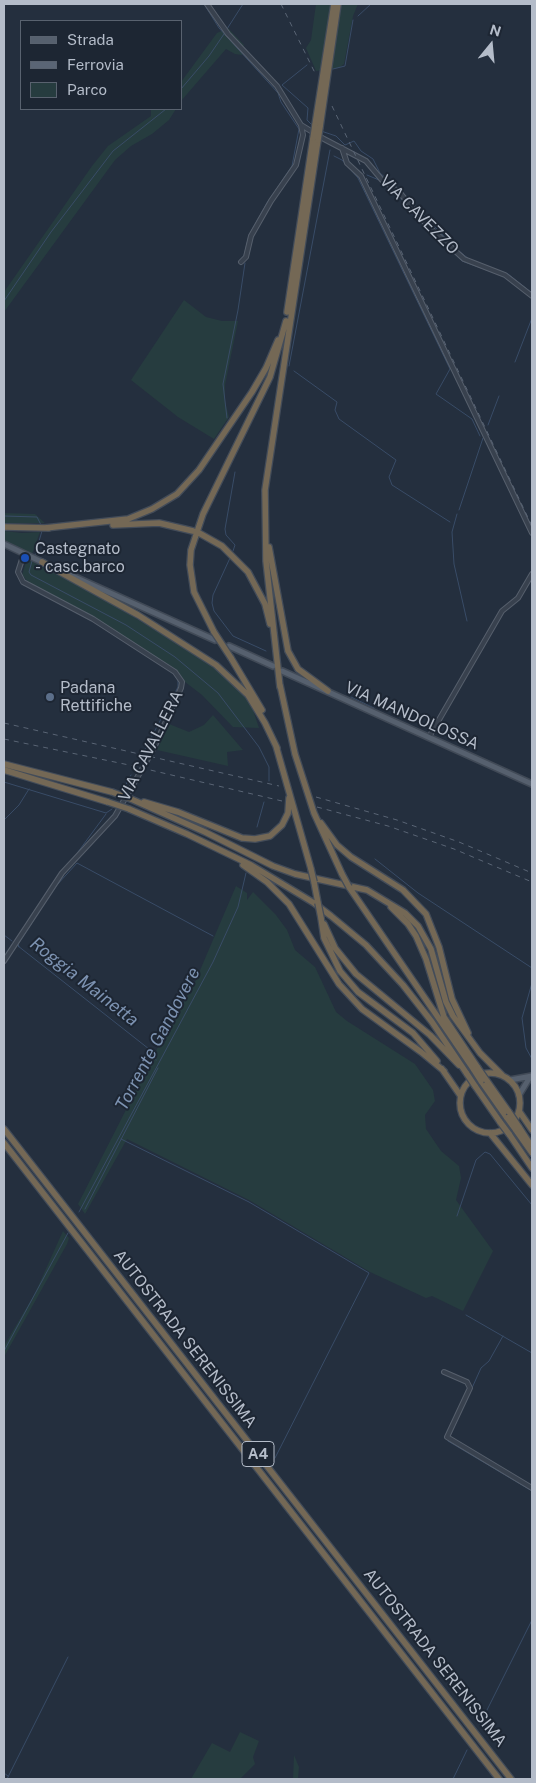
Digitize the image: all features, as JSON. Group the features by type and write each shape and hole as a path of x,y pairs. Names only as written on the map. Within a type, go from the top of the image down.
{"highway":[{"path":"318,126 334,4"},
{"path":"280,687 266,561 264,515 268,462 338,4"},
{"path":"316,139 283,333 270,377 204,514 191,550 190,565 194,592 214,632 262,710 277,748 311,869 324,938 340,971 358,992 417,1037 444,1071 460,1096"},
{"path":"45,528 136,516 169,500 186,485 226,431 266,368 276,346 289,299"},
{"path":"264,515 271,569 288,651 298,669 328,691"},
{"path":"4,527 45,528 159,523 196,532 222,546 233,556 257,587 268,613 280,687 295,754 314,813 342,874 349,887 532,1148"},
{"path":"42,562 138,616 216,665 248,695 262,716 277,748"},
{"path":"4,764 112,792 205,832 284,870 358,887 390,902 418,926 432,949 449,1010 474,1044 502,1075 510,1080 519,1095 519,1111 510,1125 501,1131 490,1133 475,1129 464,1118 459,1103 463,1088 473,1077 487,1072 502,1075"},
{"path":"4,770 128,809 214,846 272,877 314,903 366,945 427,1014 532,1168"},
{"path":"131,799 168,808 242,838 255,839 276,832 285,820 290,806 287,781"},
{"path":"314,813 337,845 351,858 402,890 426,914 439,947 452,999 474,1044"},
{"path":"214,846 255,873 280,894 295,912 339,984 362,1009 444,1071"},
{"path":"358,887 388,904 408,924 426,959 444,1017 476,1069"},
{"path":"321,918 335,948 356,974 430,1035 467,1074"},
{"path":"519,1111 532,1130"},
{"path":"517,1128 532,1153"},
{"name":"AUTOSTRADA SERENISSIMA","path":"4,1129 511,1779"},
{"path":"490,1133 532,1185"},
{"name":"AUTOSTRADA SERENISSIMA","path":"4,1143 500,1779"}],"main road":[{"path":"4,544 215,640"},
{"path":"229,646 273,666"},
{"name":"VIA MANDOLOSSA","path":"282,670 532,784"},
{"path":"510,1080 531,1076"},
{"path":"519,1095 531,1076"}],"street":[{"path":"207,4 222,27 277,86 301,125 303,135 296,165 271,201 252,236 245,258 241,262"},
{"path":"301,125 342,148 347,163 361,176 532,533"},
{"name":"VIA CAVEZZO","path":"342,148 362,158 382,180 400,194 427,225 464,259 505,275 532,296"},
{"path":"16,580 24,553"},
{"path":"428,737 502,611 518,598 532,574"},
{"name":"VIA CAVALLERA","path":"4,961 54,883 115,816 153,750 182,682 175,672 80,611 26,585 19,575"},
{"path":"444,1372 467,1382 470,1388 447,1437 532,1488"}],"green space":[{"path":"316,4 358,4 353,16 344,64 339,68 316,71 306,48 311,40"},
{"path":"228,28 244,45 242,55 235,54 226,49 182,100 182,81 217,33"},
{"path":"151,110 175,110 169,120 152,134 131,146 115,160 4,312 4,292 92,166 108,146 151,116"},
{"path":"184,300 206,317 222,321 238,321 225,385 225,401 229,417 214,439 178,417 131,380"},
{"path":"4,513 35,514 45,523 4,523"},
{"path":"4,531 40,532 32,554 4,541"},
{"path":"27,559 104,599 209,663 250,701 259,728 233,727 202,695 176,675 174,668 82,610 30,584 22,575"},
{"path":"213,715 243,750 227,752 228,766 157,750 169,724 189,732 204,725"},
{"path":"236,886 247,893 247,900 253,892 276,915 287,930 295,950 315,967 336,1012 415,1064 433,1090 435,1101 425,1115 426,1129 441,1151 459,1166 461,1178 456,1200 493,1251 463,1311 432,1296 426,1298 370,1272 249,1200 127,1139 85,1214 78,1204 157,1049 195,982"},
{"path":"63,1231 69,1238 67,1244 4,1357 4,1346 35,1293"},
{"path":"240,1732 259,1741 253,1757 255,1764 240,1779 191,1779 212,1743 230,1752"},
{"path":"294,1755 299,1767 298,1779 293,1779"}],"waterway":[{"path":"204,4 219,28 278,93 281,102 299,129 292,166 267,203 249,235 244,256"},
{"name":"Torrente Gandovere","path":"227,29 243,4"},
{"path":"358,16 371,4"},
{"path":"333,69 345,66 353,20"},
{"name":"Torrente Gandovere","path":"182,88 209,56 224,34"},
{"path":"307,65 282,85 308,108 307,120 313,126"},
{"name":"Torrente Gandovere","path":"4,301 51,232 113,151 165,110"},
{"path":"321,131 336,136 345,145 354,141 361,151 373,159 380,173 404,194 455,248 469,259"},
{"path":"289,366 330,150"},
{"path":"334,156 342,160 358,178 450,369 436,394 472,419 480,436"},
{"path":"367,175 379,180 398,195 421,221"},
{"path":"429,229 462,261 492,272"},
{"path":"227,418 223,384 238,310 245,263"},
{"path":"484,265 508,274 532,293"},
{"path":"515,362 532,318"},
{"path":"294,371 337,402 335,410 339,419 396,460 389,477 392,485 450,522"},
{"path":"488,425 499,396"},
{"path":"459,510 483,438"},
{"path":"233,551 235,545 226,535 225,529 235,472"},
{"path":"457,514 452,532 454,564 467,621"},
{"name":"Torrente Gandovere","path":"4,516 37,517 41,525"},
{"name":"Torrente Gandovere","path":"35,555 42,531"},
{"path":"230,558 213,595 214,611 233,636 266,651"},
{"name":"Torrente Gandovere","path":"32,561 29,572 31,575 126,625 175,657 218,693 259,747 269,767 269,781"},
{"path":"144,751 178,687 178,678"},
{"path":"351,697 374,708"},
{"path":"124,788 131,775"},
{"path":"4,782 106,813 112,809"},
{"path":"4,820 19,805 29,789"},
{"name":"Torrente Gandovere","path":"257,827 264,802"},
{"path":"78,852 106,814"},
{"path":"375,859 418,893 532,968"},
{"path":"19,947 18,944 56,886 77,863 213,936"},
{"name":"Torrente Gandovere","path":"79,1212 213,962 238,907 246,873"},
{"path":"4,935 12,941"},
{"name":"Roggia Mainetta","path":"18,946 149,1049 156,1060"},
{"path":"532,983 522,1018 526,1048 532,1059"},
{"name":"Roggia Mainetta","path":"85,1209 158,1068"},
{"path":"121,1139 249,1202 369,1273 275,1458"},
{"path":"457,1216 476,1160 485,1152 490,1154 532,1205"},
{"name":"Torrente Gandovere","path":"4,1351 68,1233"},
{"path":"466,1315 532,1353"},
{"path":"472,1388 481,1368 489,1361 503,1336"},
{"path":"448,1441 532,1491"},
{"path":"480,1724 532,1620"},
{"path":"7,1779 68,1657"},
{"path":"453,1779 467,1750"},
{"path":"4,1773 8,1776"}],"railway":[{"path":"281,4 316,75"},
{"path":"332,106 532,526"},
{"path":"4,723 279,786"},
{"path":"4,739 129,765 282,801"},
{"path":"316,797 397,820 459,842 532,873"},
{"path":"317,807 388,826 454,849 532,882"}],"place":[{"name":"Castegnato - casc.barco","path":"25,558"},
{"name":"Padana Rettifiche","path":"50,697"}]}
